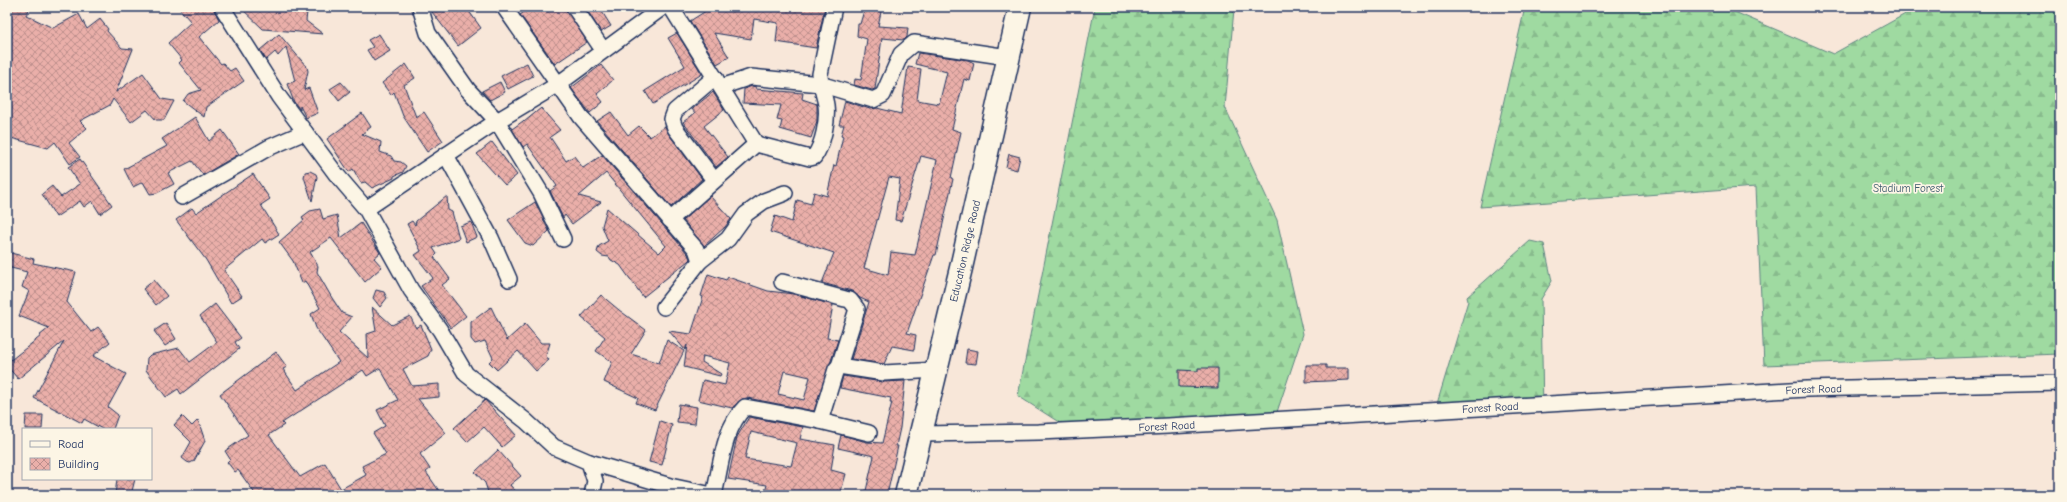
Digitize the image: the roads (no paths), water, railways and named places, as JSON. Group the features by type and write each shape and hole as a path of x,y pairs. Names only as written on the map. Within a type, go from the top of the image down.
{"street":[{"path":"222,7 279,97 336,174 366,208 411,290 440,330 466,374 526,421 554,447 589,462 668,490 713,495 728,433 735,417 745,407 820,421 869,433"},
{"path":"421,7 428,33 468,90 497,121 541,193 563,239"},
{"path":"504,7 581,117 696,249 700,261"},
{"path":"574,7 603,50"},
{"path":"366,208 497,121 558,85 603,50 663,7"},
{"path":"671,7 756,144 810,158 814,157 819,148 826,116 826,104 820,84 820,74 834,7"},
{"name":"Education Ridge Road","path":"906,495 937,370 1020,7"},
{"path":"714,180 675,128 672,119 675,112 718,82 750,77 820,84 873,100 883,95 901,54 914,43 1008,57"},
{"path":"182,197 268,148 305,132"},
{"path":"670,220 756,144"},
{"path":"446,155 491,238 509,279"},
{"path":"664,307 700,261 728,240 746,214 764,200 785,193"},
{"path":"782,282 846,298 850,300 857,309 840,366 836,369 820,421"},
{"path":"840,366 884,373 937,370"},
{"name":"Forest Road","path":"922,434 1107,429 1574,404 1807,389 2060,383"},
{"path":"589,462 595,481 592,495"}],"park label":[{"name":"Stadium Forest","path":"1908,188"}]}
